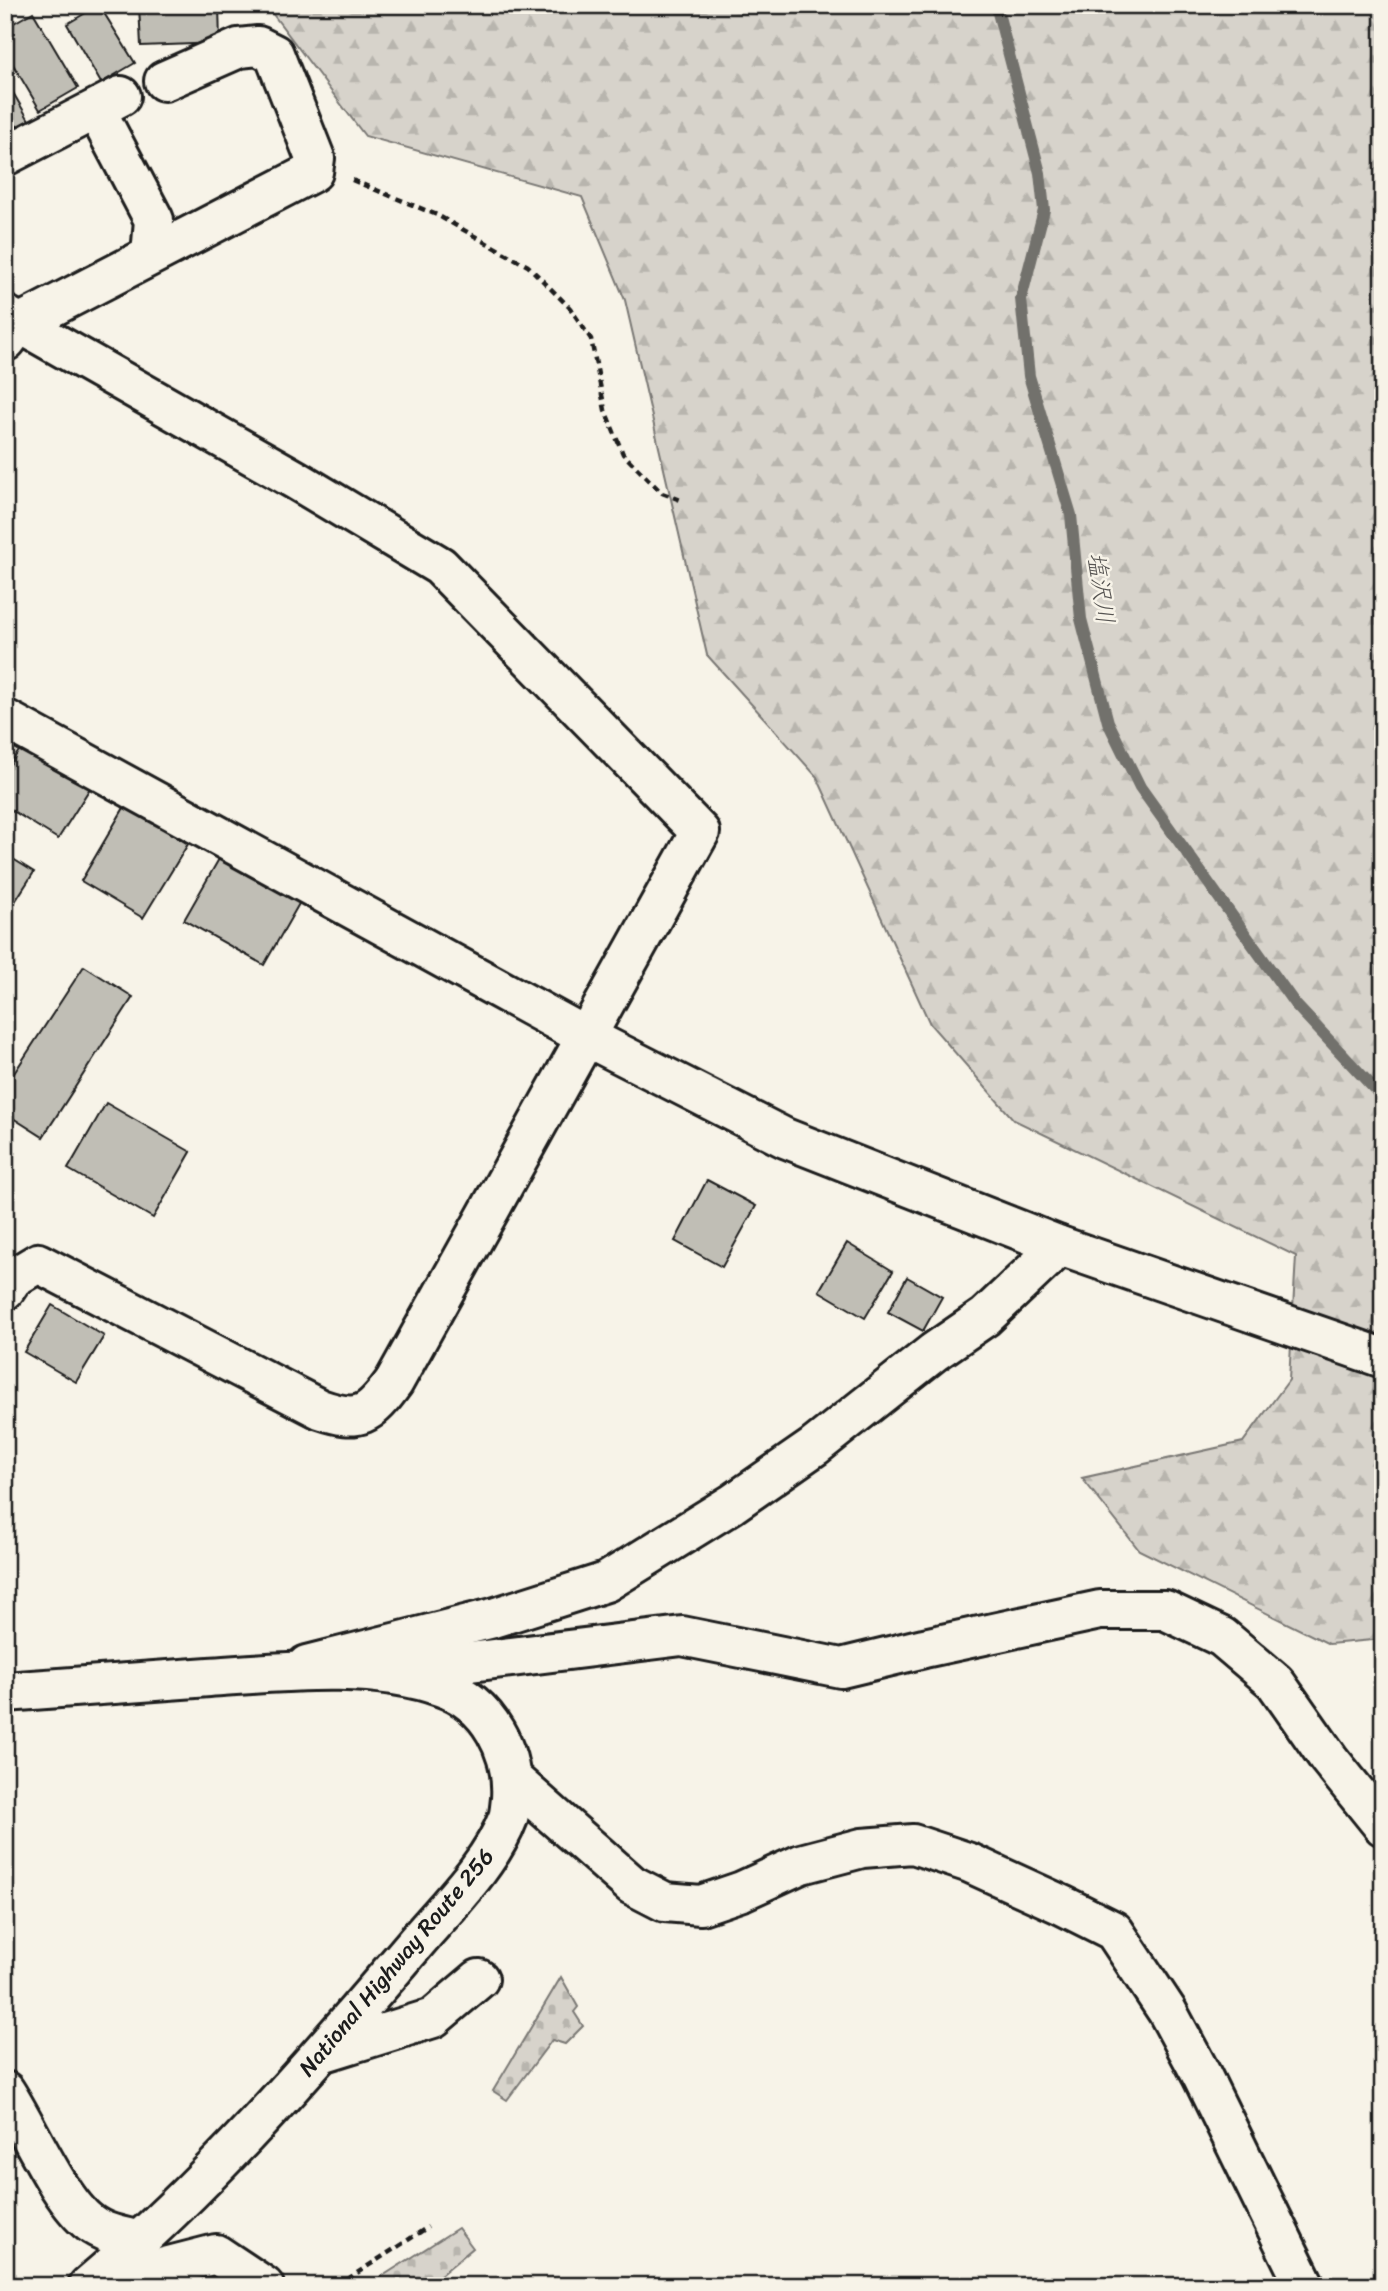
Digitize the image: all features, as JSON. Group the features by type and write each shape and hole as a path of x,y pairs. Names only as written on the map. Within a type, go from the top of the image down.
{"main road":[{"path":"10,327 313,172 315,158 274,54 258,46 239,48 164,81"},
{"path":"5,156 108,103 155,220 152,255"},
{"path":"5,1290 13,1278 38,1263 320,1409 345,1417 366,1412 382,1398 394,1382 700,832 440,566 296,480 10,327"},
{"path":"5,719 584,1037 785,1138 1060,1246 1383,1358"},
{"path":"277,1672 493,1618 606,1582 732,1504 814,1447 934,1352 985,1317 1060,1246"},
{"path":"388,1672 682,1636 841,1668 1100,1610 1166,1610 1222,1637 1275,1682 1329,1759 1383,1826"},
{"name":"National Highway Route 256","path":"5,1692 277,1672 388,1672 445,1687 478,1709 502,1742 512,1779 510,1815 493,1849 324,2052 218,2165 141,2241 90,2286"},
{"path":"512,1779 632,1885 664,1902 701,1905 742,1891 801,1864 862,1848 913,1844 970,1863 1114,1931 1173,2022 1305,2286"},
{"path":"324,2052 433,2018 479,1979"},
{"path":"5,2091 64,2194 89,2223 113,2235 141,2241"},
{"path":"90,2286 216,2254 264,2286"}],"path":[{"path":"313,172 352,180 437,215 528,266 570,308 591,339 605,410 623,454 662,493 683,501"},
{"path":"337,2286 428,2227"}],"green space":[{"path":"266,5 1383,6 1383,1639 1329,1644 1139,1550 1082,1478 1243,1442 1289,1380 1296,1256 1014,1120 930,1024 817,777 707,655 625,300 582,197 365,136"},
{"path":"561,1977 578,2007 574,2012 583,2026 565,2044 552,2040 507,2100 493,2091"},
{"path":"458,2228 473,2248 427,2286 367,2286"}],"building":[{"path":"99,5 135,63 101,83 67,24"},
{"path":"139,5 219,5 220,43 141,46"},
{"path":"33,12 78,88 40,110 5,51 5,28"},
{"path":"5,79 29,120 5,133"},
{"path":"24,743 92,785 58,839 5,806 5,772"},
{"path":"125,806 188,844 143,918 81,881"},
{"path":"5,854 34,872 5,917"},
{"path":"220,857 300,902 264,965 184,920"},
{"path":"84,966 133,997 43,1137 5,1113 5,1087"},
{"path":"106,1103 191,1152 153,1218 68,1169"},
{"path":"707,1180 756,1206 722,1267 675,1241"},
{"path":"847,1243 893,1271 865,1318 819,1291"},
{"path":"907,1277 942,1297 923,1331 888,1312"},
{"path":"52,1305 104,1336 76,1382 24,1352"}],"waterway":[{"name":"塩沢川","path":"996,5 1040,173 1044,210 1021,299 1029,376 1071,515 1081,619 1108,722 1140,787 1295,1004 1383,1098"}]}
